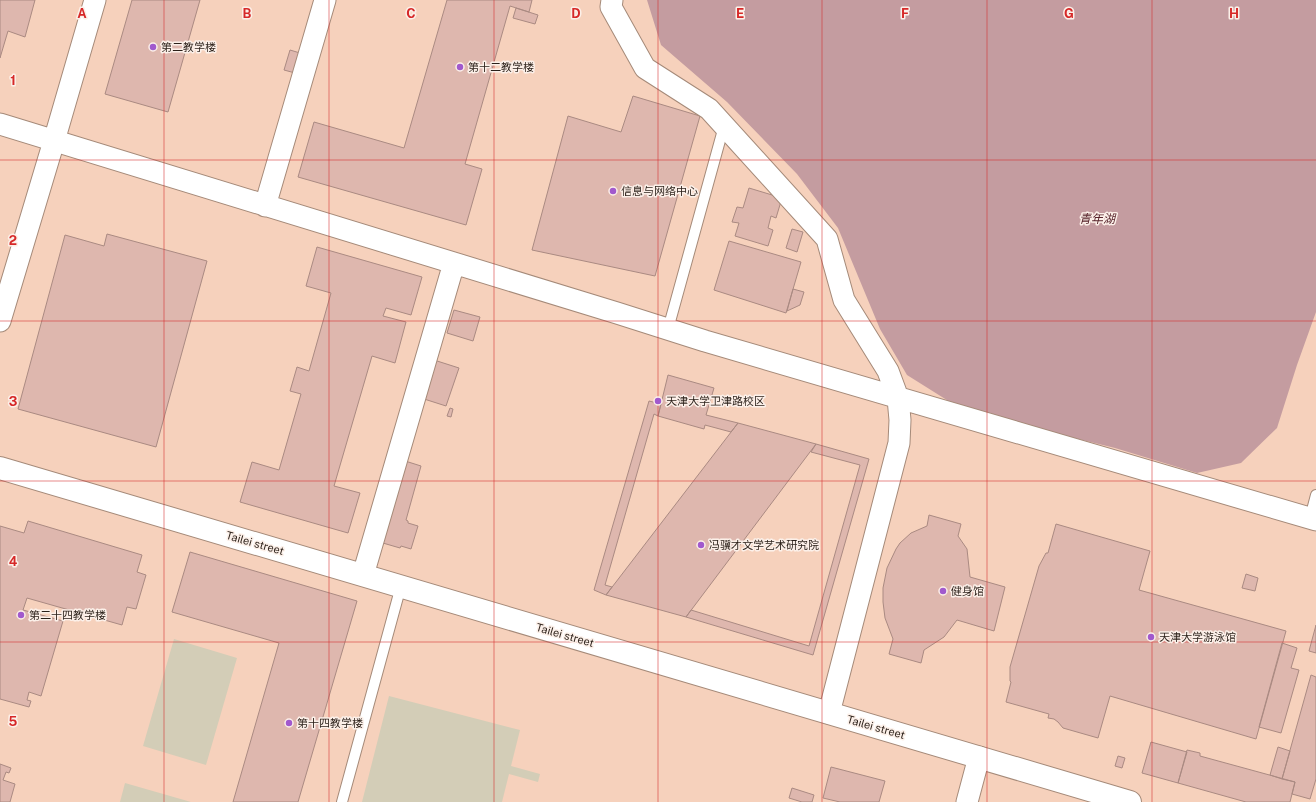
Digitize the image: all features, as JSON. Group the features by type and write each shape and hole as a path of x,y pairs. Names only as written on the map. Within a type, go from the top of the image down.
{"street":[{"path":"0,321 95,0"},
{"path":"265,206 325,0"},
{"path":"612,0 611,7 645,68 709,109 827,239 844,300 888,371 898,398 900,420 899,443 829,713"},
{"path":"0,124 668,329 1313,519"},
{"path":"363,575 454,263"},
{"name":"Tailei street","path":"0,468 1130,802"},
{"path":"967,802 979,757"}],"lane":[{"path":"668,329 724,126"},
{"path":"1313,519 1316,495"},
{"path":"342,802 401,586"}],"shaded area":[{"name":"天津大学卫津路校区","path":"0,0 1316,0 1316,802 0,802"},
{"path":"174,639 237,658 206,765 143,746"},
{"path":"389,696 520,730 511,766 540,774 538,782 509,774 502,802 362,802"},
{"path":"125,783 191,802 120,802"}],"water":[{"name":"青年湖","path":"647,0 1316,0 1316,312 1277,428 1241,463 1197,473 1115,448 1001,420 950,402 907,375 880,329 838,228 797,174 727,102 661,45"}],"building":[{"path":"0,0 35,0 25,37 8,31 0,58"},
{"name":"第二教学楼","path":"132,0 200,0 168,112 105,94"},
{"name":"第十二教学楼","path":"447,0 532,0 529,12 510,6 465,164 482,169 466,225 298,177 314,122 404,148"},
{"path":"516,8 538,15 535,24 513,18"},
{"path":"290,50 300,53 295,73 284,70"},
{"name":"信息与网络中心","path":"633,96 700,116 655,276 532,250 568,116 621,132"},
{"path":"749,188 782,198 776,218 771,216 768,228 773,230 768,246 735,236 739,223 732,222 737,207 743,208"},
{"path":"792,229 803,232 797,252 786,248"},
{"path":"107,234 207,261 156,447 18,409 65,235 104,246"},
{"path":"729,241 801,262 786,313 714,290"},
{"path":"317,247 422,277 411,315 386,308 383,316 406,322 395,363 372,356 334,486 360,493 348,533 240,502 252,462 279,470 301,394 290,391 297,367 309,371 331,293 306,286"},
{"path":"793,289 804,292 800,305 787,311"},
{"path":"454,310 480,317 473,341 447,333"},
{"path":"434,360 459,368 446,406 421,398"},
{"path":"668,375 714,388 706,415 738,423 731,432 705,425 704,429 658,416"},
{"path":"649,401 661,404 658,416 654,414 605,585 612,587 606,595 594,590"},
{"path":"450,408 453,409 451,417 447,416"},
{"name":"冯骥才文学艺术研究院","path":"738,423 816,444 686,617 606,595"},
{"name":"冯骥才文学艺术研究院","path":"816,444 869,459 813,655 686,617 691,610 809,646 860,465 811,452"},
{"path":"402,460 421,466 406,520 408,523 418,526 411,549 401,546 400,548 376,541"},
{"name":"健身馆","path":"929,515 961,524 958,536 967,549 970,577 1005,587 994,631 957,620 944,637 924,650 921,663 889,654 893,639 885,618 883,588 887,568 896,549 911,533 927,526"},
{"name":"第二十四教学楼","path":"28,521 142,555 137,572 146,575 136,609 127,607 122,625 27,598 23,610 63,621 41,696 29,692 27,700 31,701 29,707 0,699 0,526 24,533"},
{"name":"天津大学游泳馆","path":"1056,524 1150,551 1139,590 1286,631 1256,739 1110,696 1098,738 1063,728 1054,719 1048,718 1049,714 1006,702 1011,682 1010,667 1039,566 1046,553 1048,553"},
{"name":"第十四教学楼","path":"190,552 357,601 298,802 233,802 279,643 172,612"},
{"path":"1246,574 1258,578 1255,591 1242,588"},
{"path":"1316,625 1316,653 1309,651"},
{"path":"1282,643 1297,648 1291,668 1299,670 1281,733 1259,727"},
{"path":"1311,675 1316,677 1316,779 1310,799 1292,794 1295,782 1282,779"},
{"path":"1151,742 1187,752 1178,783 1142,773"},
{"path":"1278,747 1290,751 1282,779 1270,775"},
{"path":"1187,750 1200,753 1200,756 1295,782 1290,802 1246,802 1178,783"},
{"path":"1118,756 1125,758 1122,768 1115,766"},
{"path":"0,764 11,768 9,773 6,772 3,780 15,784 10,802 0,802"},
{"path":"831,767 885,781 879,802 840,802 823,798"},
{"path":"792,788 814,795 812,802 802,802 789,798"}],"place":[{"name":"第二教学楼","path":"153,47"},
{"name":"第十二教学楼","path":"460,67"},
{"name":"信息与网络中心","path":"613,191"},
{"name":"天津大学卫津路校区","path":"658,401"},
{"name":"冯骥才文学艺术研究院","path":"701,545"},
{"name":"健身馆","path":"943,591"},
{"name":"第二十四教学楼","path":"21,615"},
{"name":"天津大学游泳馆","path":"1151,637"},
{"name":"第十四教学楼","path":"289,723"}]}
